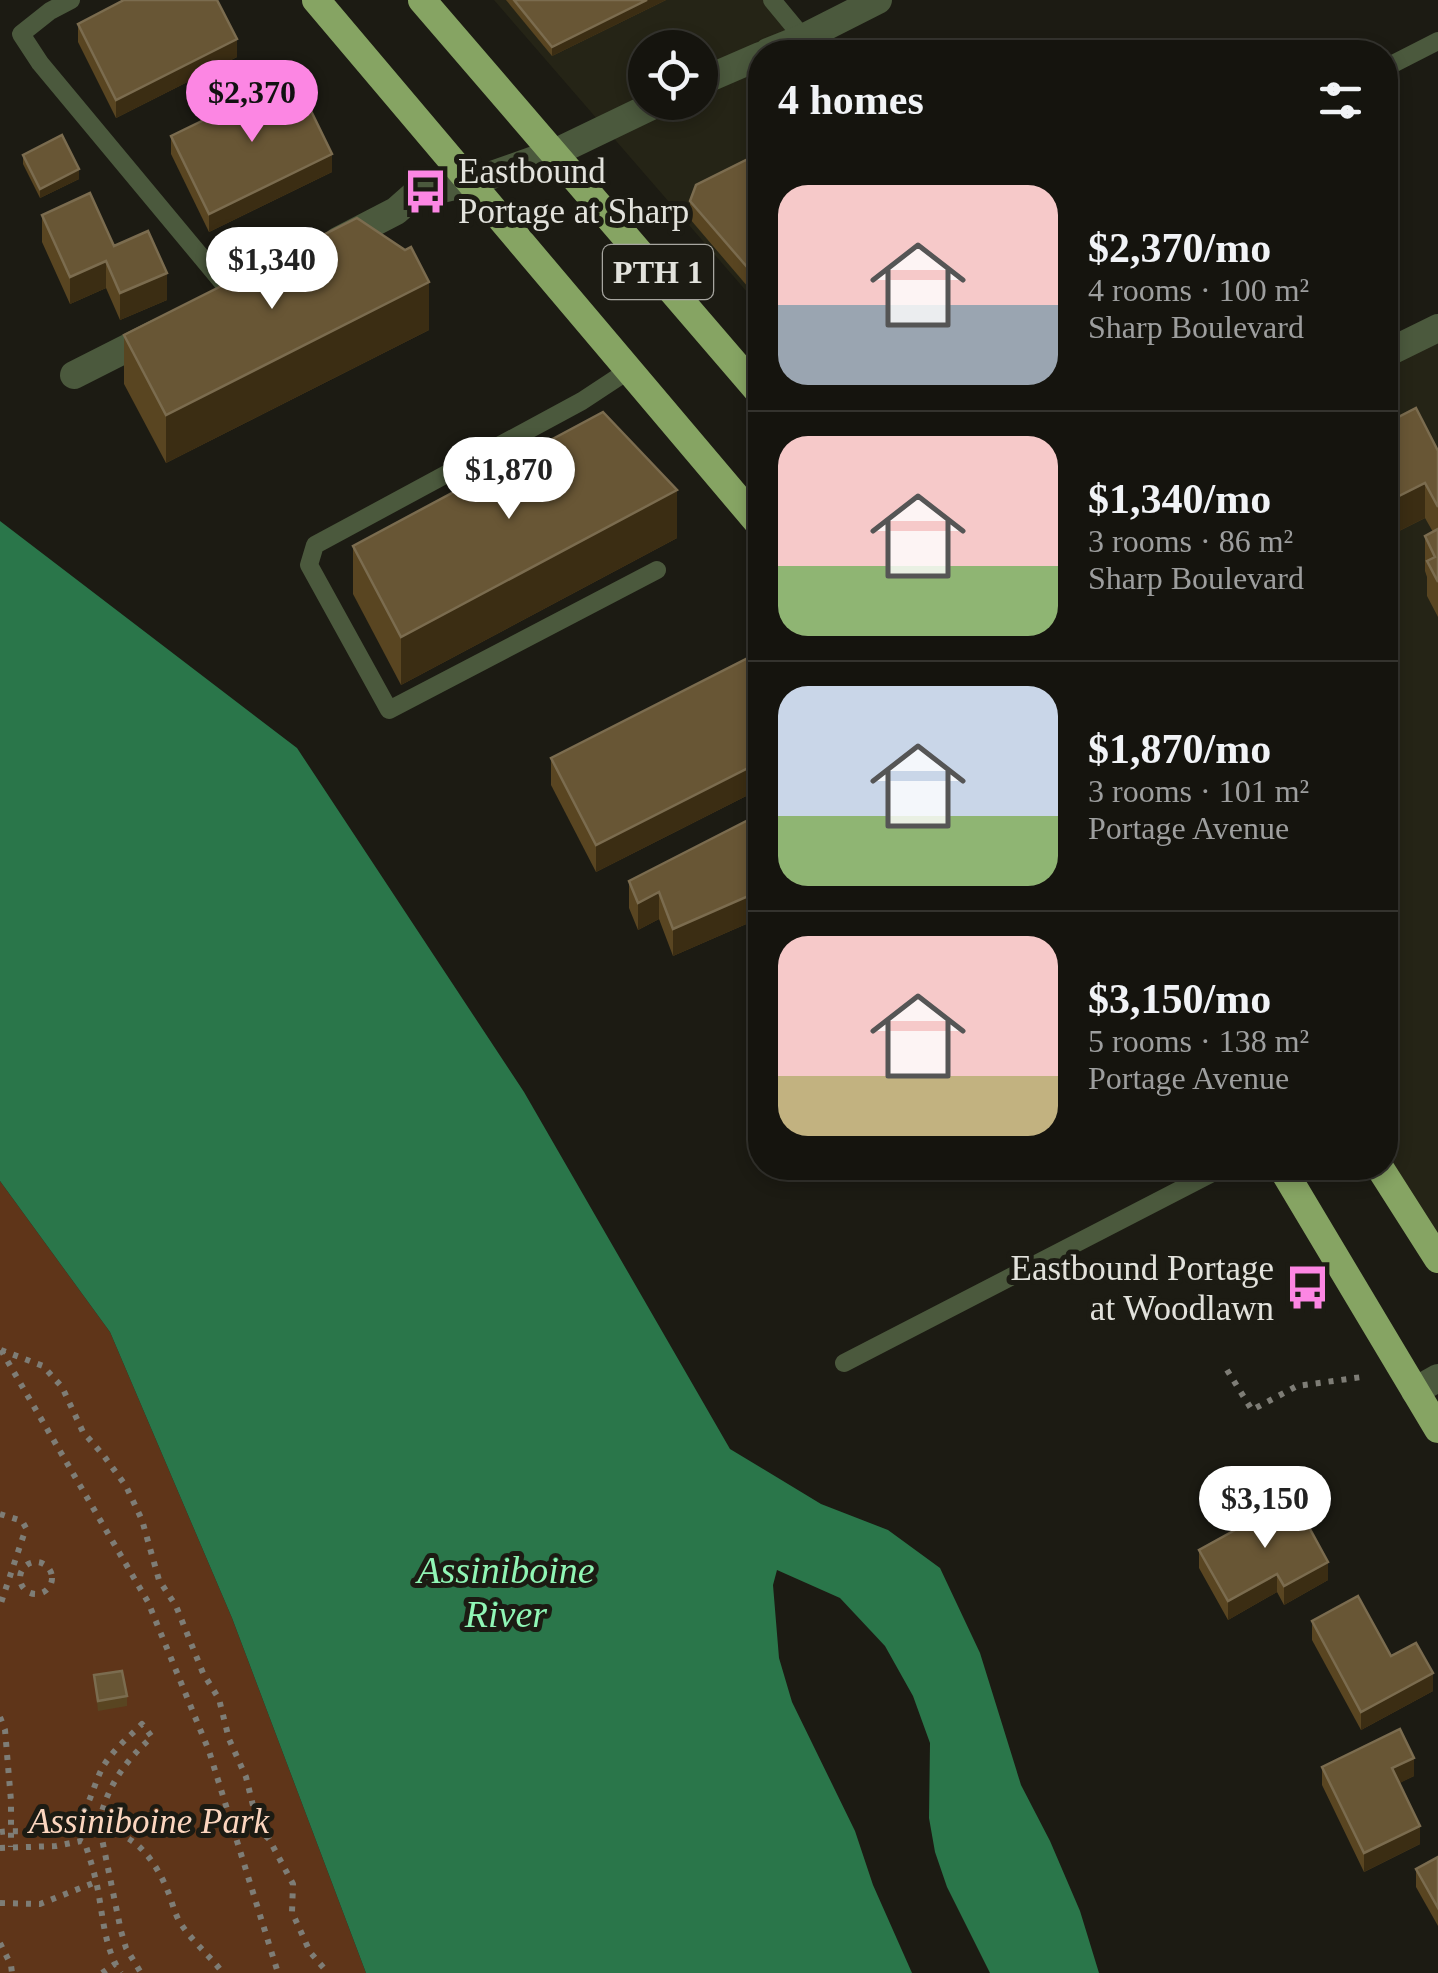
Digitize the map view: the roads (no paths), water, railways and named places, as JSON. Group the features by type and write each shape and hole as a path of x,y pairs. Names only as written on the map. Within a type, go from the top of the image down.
{"highway":[{"name":"PTH 1","path":"316,0 748,511"},
{"name":"PTH 1","path":"422,0 748,379"},
{"path":"1290,1180 1426,1384 1438,1429"},
{"path":"1388,1180 1438,1259"}],"street":[{"path":"817,40 878,0"},
{"path":"718,74 748,61"},
{"path":"315,253 396,210 413,196 472,182 554,153 628,117"},
{"path":"74,375 180,322"},
{"path":"1398,348 1438,328"}],"lane":[{"path":"71,0 21,34 40,63 233,295"},
{"path":"772,0 805,40"},
{"path":"1398,61 1438,41"},
{"path":"630,370 582,402 315,544 309,565 388,710 657,570"},
{"path":"844,1363 1199,1180"}],"water":[{"name":"Assiniboine River","path":"0,521 297,748 524,1092 730,1449 821,1504 888,1530 940,1568 980,1653 1021,1785 1080,1911 1099,1973 990,1973 947,1887 935,1852 929,1818 930,1743 913,1696 885,1646 840,1598 777,1570 773,1585 779,1658 792,1702 855,1831 873,1885 912,1973 366,1973 232,1618 110,1332 0,1181"}],"place":[{"name":"Eastbound Portage at Sharp","path":"425,191"},
{"name":"Eastbound Portage at Woodlawn","path":"1307,1288"}],"park label":[{"name":"Assiniboine Park","path":"149,1821"}]}
